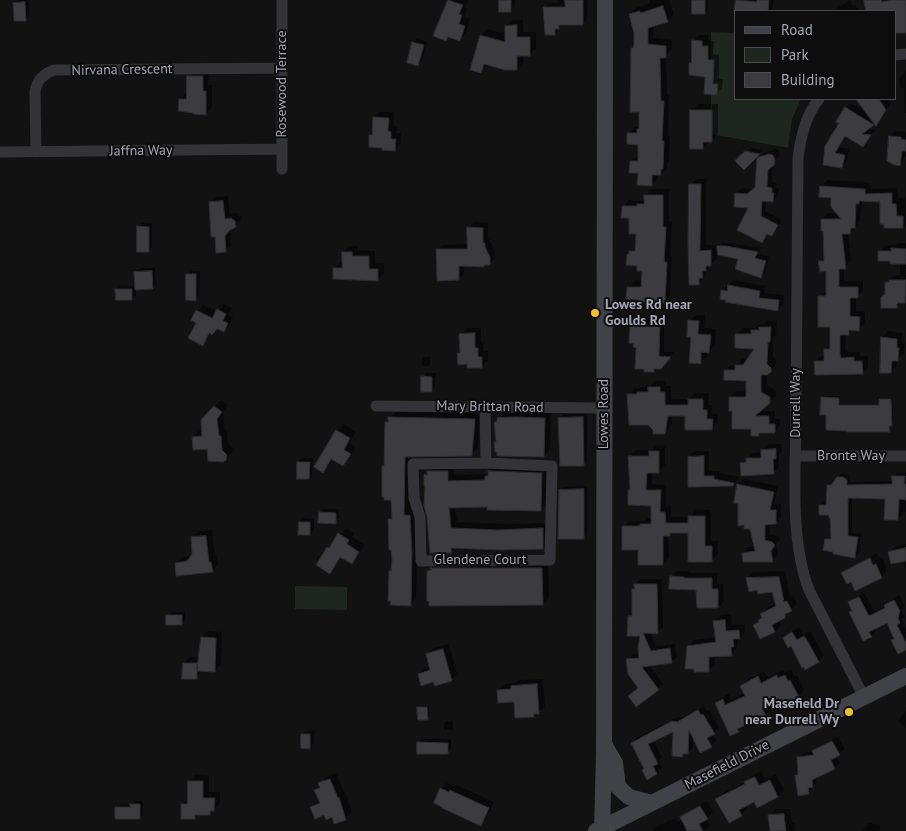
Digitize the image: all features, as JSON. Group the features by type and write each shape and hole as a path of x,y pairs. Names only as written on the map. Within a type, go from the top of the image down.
{"main road":[{"name":"Lowes Road","path":"600,830 604,744 605,0"},
{"name":"Masefield Drive","path":"600,830 652,802 906,676"},
{"path":"604,744 615,763 618,786 624,794 629,797 652,802"}],"street":[{"name":"Rosewood Terrace","path":"282,0 282,169"},
{"name":"Nirvana Crescent","path":"36,152 36,84 46,73 54,70 282,68"},
{"name":"Durrell Way","path":"818,100 806,120 800,140 798,158 797,542 803,575 816,605 864,697"},
{"name":"Jaffna Way","path":"0,152 282,149"},
{"name":"Mary Brittan Road","path":"376,406 604,408"},
{"path":"485,407 486,463"},
{"name":"Bronte Way","path":"796,456 906,456"},
{"name":"Glendene Court","path":"486,463 552,466 550,560 421,560 420,517 414,498 413,464 486,463"}],"green space":[{"path":"711,32 734,33 734,100 801,100 792,119 788,148 711,134"},
{"path":"295,586 347,587 347,610 295,609"}],"building":[{"path":"448,0 463,5 459,14 462,15 459,24 465,26 460,41 448,37 446,41 433,36"},
{"path":"499,0 511,0 511,12 499,12"},
{"path":"565,0 583,0 583,25 559,25 559,29 555,29 555,35 545,35 543,7 565,7"},
{"path":"692,0 705,0 705,14 692,14"},
{"path":"736,0 757,2 757,0 769,0 768,10 734,10"},
{"path":"864,0 881,0 882,2 906,0 906,33 896,33 896,10 866,10"},
{"path":"25,2 26,21 14,21 13,3"},
{"path":"663,6 668,22 648,28 648,44 666,46 666,58 660,58 661,101 664,101 663,169 661,169 661,175 652,175 652,186 637,185 638,173 629,173 630,161 638,161 638,145 627,144 627,133 637,133 637,129 639,129 639,112 630,112 631,48 633,48 634,44 634,33 629,14 640,11 640,13"},
{"path":"517,25 517,37 530,37 530,56 517,56 517,70 505,70 484,64 481,73 470,70 480,35 505,42 505,26"},
{"path":"692,40 702,41 702,46 708,46 708,60 714,60 713,84 718,84 717,95 704,94 705,77 689,75"},
{"path":"412,42 424,45 418,66 407,63"},
{"path":"187,76 203,76 203,91 206,91 206,115 178,111 179,99 186,99"},
{"path":"857,100 880,100 886,110 876,126"},
{"path":"845,107 874,125 862,134 871,135 863,147 845,136 835,153 845,155 842,168 823,165 825,146 839,123 836,122"},
{"path":"690,110 712,110 712,142 703,142 703,149 690,149"},
{"path":"373,117 389,118 388,131 391,132 391,139 396,139 395,151 369,147 369,135 372,135"},
{"path":"889,136 901,137 901,139 906,140 906,151 902,151 900,166 887,161"},
{"path":"745,151 760,154 744,170 735,161"},
{"path":"769,154 773,155 775,160 774,165 768,170 767,187 772,188 772,193 774,193 773,202 762,201 761,216 778,225 772,236 767,234 762,243 737,230 748,208 734,207 735,193 747,194 755,187 757,158"},
{"path":"689,184 701,184 700,251 711,250 711,266 706,266 706,271 702,271 703,278 699,278 699,285 689,285"},
{"path":"820,186 865,189 865,194 892,193 892,204 896,204 897,216 903,216 903,228 884,228 884,224 880,224 880,202 859,201 859,204 856,204 855,228 851,228 850,234 842,234 846,269 839,269 839,287 858,287 858,298 850,298 850,316 860,317 859,331 849,330 849,335 840,335 840,355 841,358 854,357 854,361 862,361 863,374 815,375 814,361 824,361 824,349 830,349 830,327 818,327 818,296 826,296 826,271 820,272 818,261 824,261 821,219 841,219 831,207 831,198 819,197"},
{"path":"644,195 663,195 663,227 666,227 664,262 667,262 665,303 638,302 638,300 626,299 627,287 641,287 642,271 637,271 637,266 626,265 627,254 629,254 629,251 635,251 636,234 629,234 629,218 621,218 622,206 644,204"},
{"path":"223,201 225,219 231,218 235,221 236,227 225,236 226,252 216,253 215,237 211,237 209,202"},
{"path":"137,226 149,227 149,252 137,252"},
{"path":"467,227 483,228 483,243 485,243 490,257 490,265 484,265 484,267 459,266 459,280 437,281 436,249 467,249"},
{"path":"717,246 758,252 755,258 766,261 761,278 735,269 738,259 718,255"},
{"path":"891,248 906,249 906,264 890,264 890,261 878,261 878,251 891,251"},
{"path":"342,252 352,252 352,256 369,256 369,269 378,269 378,281 333,279 333,268 342,268"},
{"path":"152,271 153,289 135,290 134,272"},
{"path":"186,274 196,274 196,301 186,300"},
{"path":"889,280 906,280 905,303 897,303 897,308 881,308 881,297 885,294 885,282 889,282"},
{"path":"728,285 760,291 759,298 779,300 778,311 725,302 726,300 720,299 721,290 727,291"},
{"path":"115,289 132,289 132,300 116,300"},
{"path":"217,309 226,314 223,321 228,323 224,332 217,329 212,335 209,333 203,346 188,338 196,323 191,320 196,310 212,318"},
{"path":"688,320 699,321 698,334 711,335 709,353 701,352 701,364 689,363 691,337 687,337"},
{"path":"650,321 660,322 659,356 671,357 661,369 654,369 654,372 644,372 644,369 635,369 636,348 633,347 634,344 629,343 630,326 649,327"},
{"path":"759,327 771,327 767,364 771,368 771,372 767,375 761,375 761,392 770,397 770,403 755,416 769,416 769,424 775,424 775,433 759,433 759,436 751,436 751,429 732,429 732,411 729,411 729,397 746,397 746,381 724,380 724,370 735,370 735,365 743,365 754,349 735,348 735,334 751,334 751,330 759,330"},
{"path":"475,333 475,348 478,348 478,357 482,357 482,368 467,368 467,364 458,365 457,353 460,353 459,334"},
{"path":"881,337 897,339 897,348 899,348 898,361 892,361 891,373 880,373"},
{"path":"421,376 432,377 432,392 421,392"},
{"path":"648,387 660,387 660,392 665,392 665,405 688,405 688,399 703,399 703,410 707,410 707,419 713,419 712,430 685,430 685,416 668,416 665,434 653,434 653,430 648,425 629,425 627,394 648,392"},
{"path":"821,397 839,398 839,405 879,405 879,399 891,399 892,426 889,426 890,432 826,430 826,415 820,415"},
{"path":"214,406 222,412 217,419 222,450 227,455 226,460 223,462 208,461 207,449 193,450 192,437 202,436 201,420"},
{"path":"388,417 475,419 472,456 405,457 404,515 410,515 412,552 411,606 390,605 391,601 388,601 389,571 391,571 392,560 391,550 389,550 388,519 392,519 391,500 384,500 384,497 382,497 382,466 384,466 385,422 388,422"},
{"path":"583,417 584,466 560,466 558,418"},
{"path":"497,418 545,418 544,457 497,456 494,442 496,442 494,422 497,422"},
{"path":"336,430 350,438 344,450 351,454 343,466 331,459 323,473 314,467"},
{"path":"776,449 776,459 773,459 774,474 741,476 740,463 746,462 746,458 761,458 761,450"},
{"path":"649,451 659,451 659,473 647,473 646,490 661,490 660,512 665,512 666,523 688,523 688,516 705,516 705,546 712,546 712,562 688,562 688,533 670,533 670,536 663,536 663,565 638,565 638,550 622,550 622,526 651,524 651,506 628,505 628,490 630,490 628,456 649,456"},
{"path":"704,456 704,476 714,476 714,479 734,483 733,486 688,487 688,457"},
{"path":"297,462 310,462 309,479 297,479"},
{"path":"427,471 448,471 448,481 485,480 485,476 488,476 488,471 542,473 541,511 487,510 487,507 449,508 451,528 498,530 543,528 543,549 451,548 452,553 430,553 427,517 424,506 424,474 427,475"},
{"path":"892,476 905,476 906,500 899,499 898,520 884,520 885,499 848,498 848,536 858,537 855,558 823,550 825,539 831,539 829,515 819,515 819,505 826,505 827,485 831,485 837,477 843,477 847,480 847,485 892,484"},
{"path":"737,484 774,492 770,510 776,510 776,524 765,525 765,540 775,545 771,551 773,562 743,562 742,553 755,551 750,529 744,529 744,525 738,526 738,504 734,503"},
{"path":"584,489 584,539 558,539 559,490"},
{"path":"319,512 336,513 336,524 318,523"},
{"path":"299,522 310,522 310,535 298,535"},
{"path":"338,533 349,540 347,544 359,552 352,564 340,557 330,574 316,565"},
{"path":"206,536 209,562 211,562 213,572 176,576 175,563 187,561 192,554 191,537"},
{"path":"906,548 906,561 891,564 888,552"},
{"path":"870,558 873,565 876,564 882,578 855,591 851,582 847,584 841,573"},
{"path":"430,568 542,568 543,605 429,606 429,601 427,601 427,571 431,570"},
{"path":"670,576 712,578 712,589 718,589 718,608 697,608 696,590 669,589"},
{"path":"779,577 784,602 787,601 792,611 785,614 785,618 772,625 775,632 760,639 753,625 762,618 760,614 776,606 772,592 758,594 757,590 749,592 746,578"},
{"path":"634,584 657,584 658,634 643,633 651,651 670,648 672,663 642,667 659,690 636,707 628,696 638,688 628,674 626,659 639,658 640,636 627,636 628,616 632,616 632,589 634,589"},
{"path":"859,597 869,616 885,608 884,605 894,600 900,611 898,618 900,623 897,625 906,643 906,650 898,654 891,640 894,639 887,623 869,632 872,637 863,641 849,612 852,611 848,602"},
{"path":"166,615 182,615 182,625 166,625"},
{"path":"725,620 726,631 739,630 740,639 733,639 734,647 731,647 732,656 709,657 709,672 694,672 694,669 685,669 687,646 716,642 713,621"},
{"path":"792,632 797,640 804,636 819,662 805,670 804,667 802,668 791,646 788,648 783,638"},
{"path":"201,637 216,638 215,672 197,671"},
{"path":"443,649 452,681 435,686 433,682 421,686 418,674 430,670 426,654"},
{"path":"183,663 197,663 197,679 182,679"},
{"path":"777,675 778,678 785,675 788,681 790,680 799,697 793,700 795,704 783,709 779,699 762,708 766,716 737,729 739,732 730,736 715,703 723,699 725,705 745,696 740,686 758,676 761,683"},
{"path":"537,684 539,714 533,714 534,717 515,718 514,702 498,703 497,690 511,689 511,686"},
{"path":"417,707 427,707 428,720 418,720"},
{"path":"698,710 701,715 703,714 715,734 707,738 712,747 700,753 689,730 688,754 683,754 682,757 672,756 673,732 648,744 658,764 653,766 657,774 647,780 642,770 644,769 631,743 672,721 677,722"},
{"path":"301,734 310,734 310,749 301,748"},
{"path":"832,741 840,755 831,760 835,769 812,780 813,787 808,788 809,794 798,796 795,775 798,775 797,757 814,755 812,751"},
{"path":"417,742 448,743 448,754 417,754"},
{"path":"755,777 759,785 770,780 778,797 757,808 754,802 739,810 742,816 729,823 715,799"},
{"path":"330,779 339,797 346,820 334,824 332,817 326,820 324,815 315,819 310,807 320,803 314,790 320,788 318,783"},
{"path":"188,781 203,781 203,798 215,798 214,811 210,811 210,815 195,815 195,819 181,819 181,804 187,804"},
{"path":"440,788 449,792 450,790 489,808 481,826 434,803"},
{"path":"130,804 140,804 140,819 115,819 115,807 130,807"},
{"path":"700,806 708,819 699,824 703,831 687,831 680,817"},
{"path":"784,814 786,831 770,831 768,815"}],"place":[{"name":"Lowes Rd near Goulds Rd","path":"595,313"},
{"name":"Masefield Dr near Durrell Wy","path":"849,712"}]}
